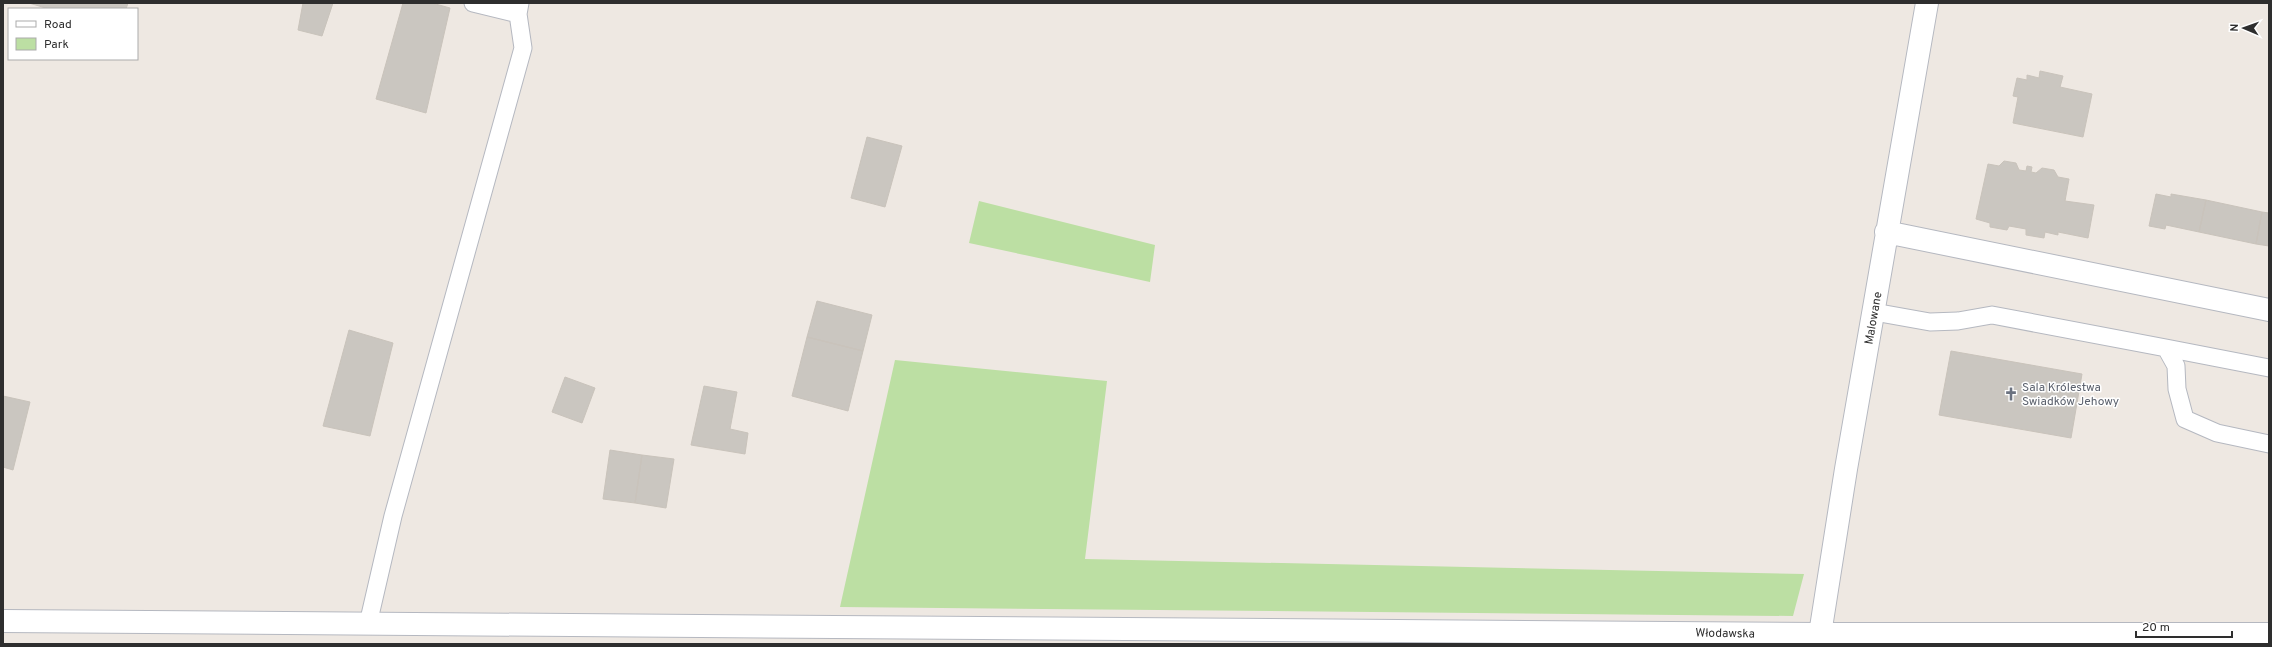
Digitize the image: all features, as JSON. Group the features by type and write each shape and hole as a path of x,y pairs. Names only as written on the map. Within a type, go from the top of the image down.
{"main road":[{"name":"Malowane","path":"1820,634 1846,469 1926,3"},
{"path":"1886,232 2269,310"},
{"name":"Włodawska","path":"3,621 1820,634 2269,634"}],"lane":[{"path":"368,624 393,516 523,48 519,9 473,3"},
{"path":"1874,312 1930,322 1958,321 1992,316 2269,368"},
{"path":"2166,348 2176,366 2177,389 2185,419 2217,433 2269,444"}],"green space":[{"path":"979,201 1155,245 1150,282 969,243"},
{"path":"895,360 1107,381 1085,559 1804,574 1793,616 840,607"}],"building":[{"path":"29,3 128,3 126,8 46,8"},
{"path":"303,3 333,3 322,36 298,30"},
{"path":"403,3 432,3 450,8 426,113 376,99"},
{"path":"2040,71 2063,76 2060,87 2092,94 2083,137 2013,123 2018,97 2013,96 2017,78 2027,80 2027,75 2039,78"},
{"path":"867,137 902,146 885,207 851,198"},
{"path":"2004,161 2016,163 2019,170 2026,171 2027,166 2032,167 2031,172 2036,173 2042,168 2054,170 2058,177 2069,179 2065,201 2094,205 2088,238 2058,232 2058,235 2045,232 2044,238 2026,235 2026,229 2009,226 2007,230 1990,227 1990,223 1976,219 1988,164 1999,166"},
{"path":"2156,194 2171,197 2171,194 2206,200 2199,232 2166,225 2165,229 2149,226"},
{"path":"2206,200 2262,212 2256,244 2199,232"},
{"path":"2262,212 2269,213 2269,246 2256,244"},
{"path":"817,301 872,315 863,351 807,337"},
{"path":"349,330 393,343 370,436 323,426"},
{"path":"807,337 863,351 848,411 792,396"},
{"name":"Sala Królestwa Swiadków Jehowy","path":"1951,351 2082,374 2071,438 1939,415"},
{"path":"565,377 595,388 582,423 552,412"},
{"path":"704,386 737,392 730,429 748,433 745,454 691,445"},
{"path":"3,396 30,402 13,470 3,467"},
{"path":"610,450 642,455 635,503 603,499"},
{"path":"642,455 674,459 666,508 635,503"}],"place":[{"name":"Sala Królestwa Swiadków Jehowy","path":"2011,394"}]}
